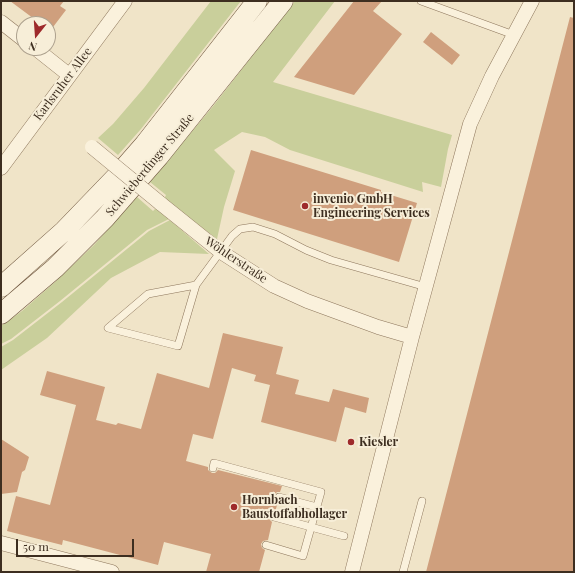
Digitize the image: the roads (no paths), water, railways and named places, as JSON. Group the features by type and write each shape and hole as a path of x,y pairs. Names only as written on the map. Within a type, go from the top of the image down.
{"main road":[{"name":"Schwieberdinger Straße","path":"1,287 64,231 112,181 145,144 257,1"},
{"name":"Schwieberdinger Straße","path":"1,314 55,268 105,218 159,156 283,1"}],"street":[{"name":"Karlsruher Allee","path":"1,168 69,75 126,1"},
{"path":"352,572 412,337 470,124 492,76 532,1"},
{"path":"1,22 16,34"},
{"path":"45,56 69,75"},
{"name":"Wöhlerstraße","path":"93,143 160,203 221,252 274,286 306,301 378,327 412,337"},
{"path":"1,543 112,572"}],"lane":[{"path":"422,1 514,35"},
{"path":"196,285 148,294 108,328 178,346 196,285 232,236 240,229 253,227 275,234 306,250 331,260 426,287"},
{"path":"213,468 214,464 321,492 303,556 266,546"},
{"path":"279,497 316,507"},
{"path":"403,572 422,501"},
{"path":"274,517 344,536"}],"place":[{"name":"invenio GmbH Engineering Services","path":"305,206"},
{"name":"Kiesler","path":"351,442"},
{"name":"Hornbach Baustoffabhollager","path":"234,507"}]}
